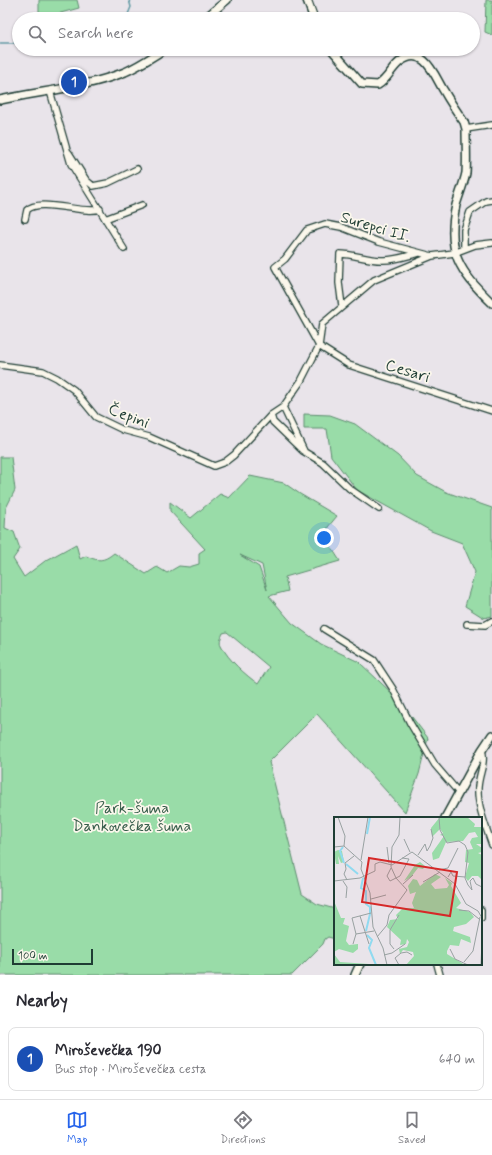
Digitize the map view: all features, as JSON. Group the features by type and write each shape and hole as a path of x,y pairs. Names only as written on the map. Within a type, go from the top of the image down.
{"street":[{"path":"212,12 227,0"},
{"path":"307,0 311,12"},
{"path":"0,100 103,79 126,71 153,56"},
{"path":"337,56 362,84 372,86 384,82 401,61 414,56 421,58 435,73 464,122 466,129 466,174 455,212 452,243 454,253 458,263 469,278 492,303"},
{"path":"50,91 71,164 124,249"},
{"path":"466,129 492,125"},
{"path":"69,154 86,180 93,186 108,183 137,169"},
{"path":"464,249 464,230 470,212 486,201 492,200"},
{"path":"106,219 142,205"},
{"path":"25,218 27,210 32,207 70,207 94,211 100,209"},
{"name":"Surepci II.","path":"319,346 275,267 289,254 307,230 325,224 341,227 379,242 432,256"},
{"path":"379,509 350,489 323,463 305,453 284,434 274,422 271,415 283,407 301,381 319,346 322,324 374,280 432,256 454,253 464,249 492,243"},
{"path":"342,306 339,283 340,254 350,254 382,260 398,259 419,253"},
{"name":"Cesari","path":"319,346 349,365 492,411"},
{"name":"Čepini","path":"0,365 43,371 57,378 74,390 96,417 124,430 149,437 206,464 214,466 225,462 234,455 271,415"},
{"path":"283,407 305,453"},
{"path":"467,624 485,625 492,621"},
{"path":"324,629 374,660 393,689 410,723 435,765 459,793"},
{"path":"446,817 482,750 492,735"},
{"path":"482,750 484,761 478,788 482,816 492,845"},
{"path":"355,975 360,965"},
{"path":"437,965 440,975"}],"green space":[{"path":"39,0 77,0 79,8 64,12 39,11"},
{"path":"486,0 492,0 492,35 485,32"},
{"path":"304,414 330,415 355,424 398,456 417,476 446,492 492,508 492,616 484,618 465,606 475,572 462,543 431,531 357,490 331,456 327,429 304,429"},
{"name":"Park-šuma Dankovečka šuma","path":"0,457 11,457 15,490 6,508 5,528 14,532 20,549 13,559 24,577 45,561 76,544 80,559 86,556 100,560 107,558 114,553 146,574 157,567 167,573 179,566 189,567 199,564 199,553 205,549 170,511 170,502 191,518 220,494 229,498 250,476 284,483 337,516 328,527 326,539 340,561 285,577 288,591 269,596 292,623 321,644 359,662 399,700 428,738 419,774 405,812 317,714 269,762 302,894 317,904 334,909 334,939 328,937 325,939 323,944 292,975 0,975","holes":["240,555 262,565 267,590 259,567","227,632 269,667 258,684 238,667 224,651 220,641 223,633"]}],"waterway":[{"path":"129,0 131,7 129,12"},
{"path":"0,43 12,43"}],"place":[{"name":"Miroševečka 190","path":"74,82"}]}
